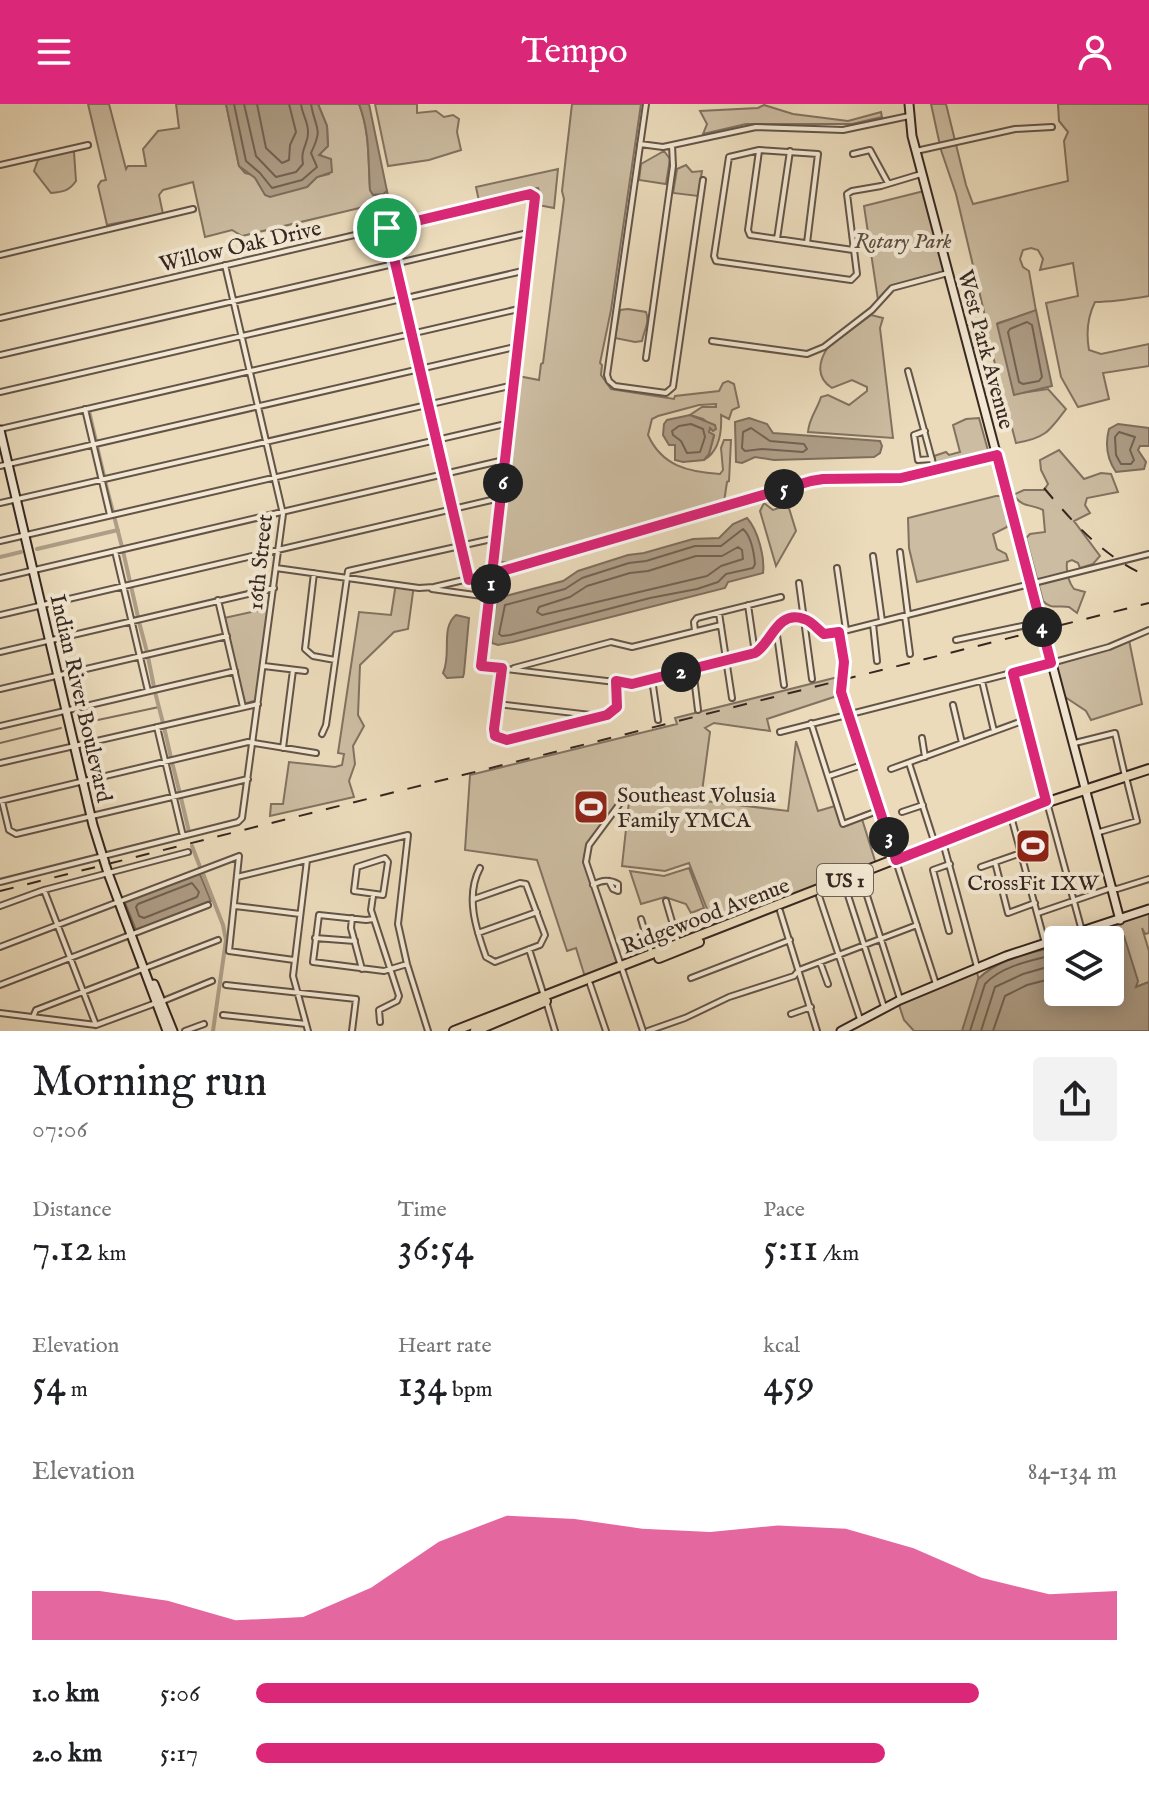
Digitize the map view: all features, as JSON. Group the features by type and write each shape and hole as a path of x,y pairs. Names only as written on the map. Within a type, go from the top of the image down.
{"main road":[{"name":"Ridgewood Avenue","path":"680,946 741,926 986,824 1149,772"},
{"name":"Ridgewood Avenue","path":"940,845 1012,820 1045,803"},
{"path":"962,839 986,824"},
{"name":"Ridgewood Avenue","path":"815,895 862,880 897,862"},
{"name":"Ridgewood Avenue","path":"545,999 712,931 779,910"},
{"name":"Ridgewood Avenue","path":"454,1031 590,984 620,969"},
{"path":"479,1030 545,999"}],"street":[{"path":"646,104 607,375 615,386 666,393 673,387 703,180"},
{"name":"West Park Avenue","path":"909,104 921,174 1120,920"},
{"path":"640,144 658,147 672,145 747,128 843,130 909,116"},
{"path":"916,151 1015,129 1052,127"},
{"path":"0,165 88,145"},
{"path":"646,358 673,166 672,145"},
{"path":"759,150 748,230 753,236 853,250"},
{"path":"807,243 819,158 815,152 759,150 731,155 714,256 716,261 851,280 857,274 847,194 921,174"},
{"path":"853,154 870,150 888,183"},
{"path":"777,239 790,151"},
{"name":"Willow Oak Drive","path":"0,318 530,194 534,195 532,232"},
{"path":"0,255 193,209"},
{"path":"387,228 469,580"},
{"path":"0,355 532,232 481,666 632,684 755,653 776,627 789,619 804,619 824,634 839,632 1149,554"},
{"name":"16th Street","path":"183,836 238,822 242,818 282,512 225,265"},
{"path":"0,392 527,270"},
{"path":"712,341 807,354 824,347 872,310 892,288 948,273"},
{"path":"0,430 523,308"},
{"path":"4,465 519,346"},
{"path":"908,371 935,471"},
{"path":"0,503 514,385"},
{"path":"85,409 110,515"},
{"path":"0,541 510,423"},
{"name":"Indian River Boulevard","path":"0,430 4,465 25,535 102,855 170,1031"},
{"path":"925,431 914,435 918,460 932,459"},
{"path":"426,588 492,574 811,481 901,478 997,455"},
{"path":"0,578 505,460"},
{"path":"0,615 501,498"},
{"path":"322,734 326,725 346,578 350,570 496,538"},
{"path":"115,551 148,691"},
{"path":"900,552 910,654"},
{"path":"873,556 882,621"},
{"path":"276,568 489,597"},
{"path":"837,568 846,630"},
{"path":"314,573 305,649 313,656 335,660"},
{"path":"799,583 812,679"},
{"path":"0,652 274,588"},
{"path":"695,631 694,620 781,597"},
{"path":"218,600 243,707"},
{"path":"748,605 755,653"},
{"path":"719,612 732,698"},
{"path":"956,640 1041,622"},
{"path":"872,623 877,661"},
{"path":"509,669 611,642 632,647 721,625"},
{"path":"776,627 784,685"},
{"path":"780,732 1109,647 1149,630"},
{"path":"839,632 844,662 841,692 936,984"},
{"path":"0,689 227,636"},
{"path":"263,665 305,671"},
{"path":"502,668 494,729 495,736 502,740 613,713 617,707 616,681"},
{"path":"693,669 698,710"},
{"path":"283,748 293,670"},
{"path":"0,726 235,671"},
{"path":"1013,673 1045,803 1081,926"},
{"path":"652,679 658,720"},
{"path":"982,681 994,731"},
{"path":"0,763 258,704"},
{"path":"498,704 601,716"},
{"path":"953,705 962,743"},
{"path":"891,769 1025,720"},
{"path":"811,723 843,824 880,810"},
{"path":"0,882 183,836 157,727"},
{"path":"1072,744 1115,733 1137,821 1096,833"},
{"path":"922,738 925,757"},
{"path":"248,779 12,833 1,801 253,743 316,753"},
{"path":"909,763 923,805 950,864 978,968"},
{"path":"828,776 865,764"},
{"path":"624,798 589,845 586,863 620,969 645,1031 685,1018 729,997 794,976 799,970 917,925"},
{"path":"902,812 923,805"},
{"path":"1012,820 1044,939"},
{"path":"237,877 408,835 398,924 428,1031"},
{"path":"0,906 44,890 188,852"},
{"path":"981,867 1021,853"},
{"path":"0,947 239,856 229,951 294,960"},
{"path":"385,858 388,862 384,894 373,896 354,891 356,869 360,864 385,858"},
{"path":"307,860 293,976 308,1031"},
{"path":"995,862 1008,913 1035,903"},
{"path":"949,931 933,870 950,864"},
{"path":"474,899 522,882 529,887 545,935 540,945 495,962 489,960 473,918 474,899 477,873 480,868"},
{"path":"1038,913 1111,888 1149,879"},
{"path":"862,880 900,1000"},
{"path":"593,885 609,881"},
{"path":"845,886 884,1007"},
{"path":"44,890 97,1027"},
{"path":"815,895 860,1019"},
{"path":"373,896 371,907 374,919 399,996 397,1001 379,1010 380,1022"},
{"path":"666,901 680,946"},
{"path":"0,985 208,905"},
{"path":"234,906 300,914"},
{"path":"1099,926 1149,909"},
{"path":"779,910 817,1031"},
{"path":"478,933 537,912"},
{"path":"374,919 319,915 312,959 315,963 362,969 390,969 407,964"},
{"path":"352,918 351,928 362,969"},
{"path":"641,919 652,957"},
{"path":"315,938 355,941"},
{"path":"33,1017 36,1010 218,940"},
{"path":"691,978 790,940"},
{"path":"841,1031 884,1007 936,984 1044,943"},
{"path":"529,949 555,1031"},
{"path":"820,962 828,984"},
{"path":"0,1013 97,1027 212,981"},
{"path":"590,984 606,1031"},
{"path":"226,985 356,999 352,1031"},
{"path":"791,1014 811,1007"},
{"path":"223,1015 306,1024"},
{"path":"78,1031 79,1024"},
{"path":"185,1031 204,1024"}],"green space":[{"path":"88,104 109,104 126,169 128,166 146,166 143,149 158,131 179,128 176,104 226,104 239,166 245,173 307,187 317,177 329,174 319,153 328,146 327,126 318,104 359,104 367,136 370,190 374,195 387,191 389,201 242,236 232,230 205,237 193,182 163,190 159,195 163,214 107,225 98,186 106,180"},
{"path":"375,104 417,104 417,113 436,111 444,117 453,115 459,119 457,132 461,150 429,160 388,166"},
{"path":"572,104 641,104 611,310 600,363 601,375 611,389 674,399 675,396 719,391 728,381 734,384 739,407 732,410 729,419 721,415 718,440 713,452 704,460 714,436 708,432 710,427 716,429 703,419 690,415 702,407 716,407 716,404 699,405 658,416 652,419 648,435 661,454 677,465 720,474 723,470 721,448 724,440 731,440 729,481 721,505 520,561 502,562 493,560 518,376 539,380 543,363 564,199 562,191"},
{"path":"931,104 946,104 973,204 1068,181 1064,141 1068,132 1059,121 1058,104 1149,104 1149,296 1095,302 1087,332 1089,350 1101,354 1149,344 1149,366 1103,373 1109,399 1078,407 1061,377 1046,303 1078,296 1073,263 1040,270 1043,259 1038,250 1023,250 1020,259 1029,271 1036,311 998,323 1014,394 1048,389 1066,409 1050,429 1034,439 1016,443 990,345 971,348 965,326 986,320"},
{"path":"764,105 793,114 848,121 881,112 882,117 852,124 746,124 703,134 707,124 700,111 758,108"},
{"path":"62,148 74,152 76,181 65,190 51,193 34,171 38,160"},
{"path":"664,151 670,159 666,184 639,180 641,164"},
{"path":"686,165 692,172 702,171 698,196 673,193 677,169"},
{"path":"558,169 554,208 538,205 538,188 479,201 476,187"},
{"name":"Rotary Park","path":"924,191 945,271 892,286 878,300 864,206"},
{"path":"620,310 646,312 647,323 642,341 615,338"},
{"path":"871,315 883,318 880,328 893,438 808,432 821,397 828,395 849,405 867,391 867,387 852,380 832,388 823,379 820,369 828,347"},
{"path":"979,418 989,454 936,469 934,456 960,452 953,425 966,419"},
{"path":"1059,450 1084,479 1101,473 1111,474 1118,492 1087,498 1085,505 1090,513 1074,521 1100,556 1093,564 1080,568 1072,560 1067,562 1072,586 1085,592 1077,613 1069,607 1052,606 1043,601 1026,538 1030,534 1045,532 1043,510 1024,504 1013,495 1024,490 1044,490 1048,484 1040,460"},
{"path":"1005,496 1011,518 1007,527 993,534 997,549 1006,554 1008,560 917,582 909,548 908,518"},
{"path":"764,503 773,510 788,505 796,531 776,566 760,511"},
{"path":"396,583 414,585 408,629 394,632 360,665 358,715 364,726 353,746 355,764 349,781 354,797 270,816 271,804 283,804 289,762 342,765 344,754 338,753 359,612 391,615"},
{"path":"270,608 257,700 244,704 224,618"},
{"path":"1129,640 1142,704 1091,720 1086,711 1062,695 1054,664"},
{"path":"838,677 843,694 767,719 770,731 714,723 705,728 710,732 701,799 663,796 788,811 796,741 818,811 835,806 842,826 862,819 876,864 714,927 689,863 665,871 622,866 630,792 603,821 584,856 617,964 585,977 576,948 567,951 537,860 465,850 470,775 677,724 675,718"},
{"path":"689,868 704,908 691,913 686,904 665,897 641,904 630,871 664,876"},
{"path":"1149,912 1149,933 1145,934 1142,928 1149,951 1149,982 1136,987 1124,926 1117,926 1116,922"},
{"path":"976,969 979,980 964,1031 914,1031 904,1020 898,1002"}],"water":[{"path":"226,104 318,104 327,126 328,146 319,155 331,159 332,172 317,177 307,187 270,197 265,195 255,178 239,166"},
{"path":"359,104 369,104 387,191 383,194 373,195 370,190 367,136"},
{"path":"1036,310 1052,386 1014,395 997,324"},
{"path":"690,415 715,425 716,429 713,431 710,428 709,432 714,435 709,454 704,460 683,462 675,460 675,445 669,445 663,435 664,424 667,420"},
{"path":"749,418 767,424 773,433 880,441 882,446 880,453 874,457 774,460 755,457 742,463 736,462 735,422"},
{"path":"1118,424 1149,428 1149,446 1140,446 1138,450 1146,462 1144,469 1116,472 1113,467 1108,451 1108,435 1109,429"},
{"path":"747,518 760,544 763,573 728,582 725,588 513,642 492,643 493,616 498,598 563,581 578,571 628,555 693,539 719,538 733,524"},
{"path":"456,615 469,618 464,673 463,677 447,678 443,673 448,627"},
{"path":"199,872 211,901 136,930 124,900"},
{"path":"1124,936 1138,981 1136,987 1149,982 1149,1031 962,1031 978,979 1004,962 1044,950 1044,1006 1124,1006"}],"waterway":[{"path":"89,411 96,441"},
{"path":"97,446 104,476"},
{"path":"105,481 113,512"},
{"path":"114,516 122,547"},
{"path":"37,549 118,530"},
{"path":"123,551 130,582"},
{"path":"0,557 21,552"},
{"path":"131,586 138,617"},
{"path":"139,622 147,652"},
{"path":"148,657 154,687"},
{"path":"155,692 163,723"},
{"path":"79,724 159,707"},
{"path":"164,727 171,758"},
{"path":"0,743 61,728"},
{"path":"172,762 180,794"},
{"path":"181,798 189,832"},
{"path":"192,846 200,867"},
{"path":"202,871 226,940 213,1031"}],"railway":[{"path":"1044,488 1104,550 1149,577"},
{"path":"0,891 1149,603"}],"place":[{"name":"Southeast Volusia Family YMCA","path":"591,807"},
{"name":"CrossFit IXW","path":"1033,846"}],"route":[{"path":"387,228 469,580 492,574 481,666 502,668 495,736 507,740 613,713 617,707 616,681 632,684 755,653 776,627 796,618 804,619 824,634 839,632 844,662 841,692 896,860 1046,801 1013,673 1051,663 997,455 901,478 811,481 492,574 536,200 530,194 387,228"}]}
